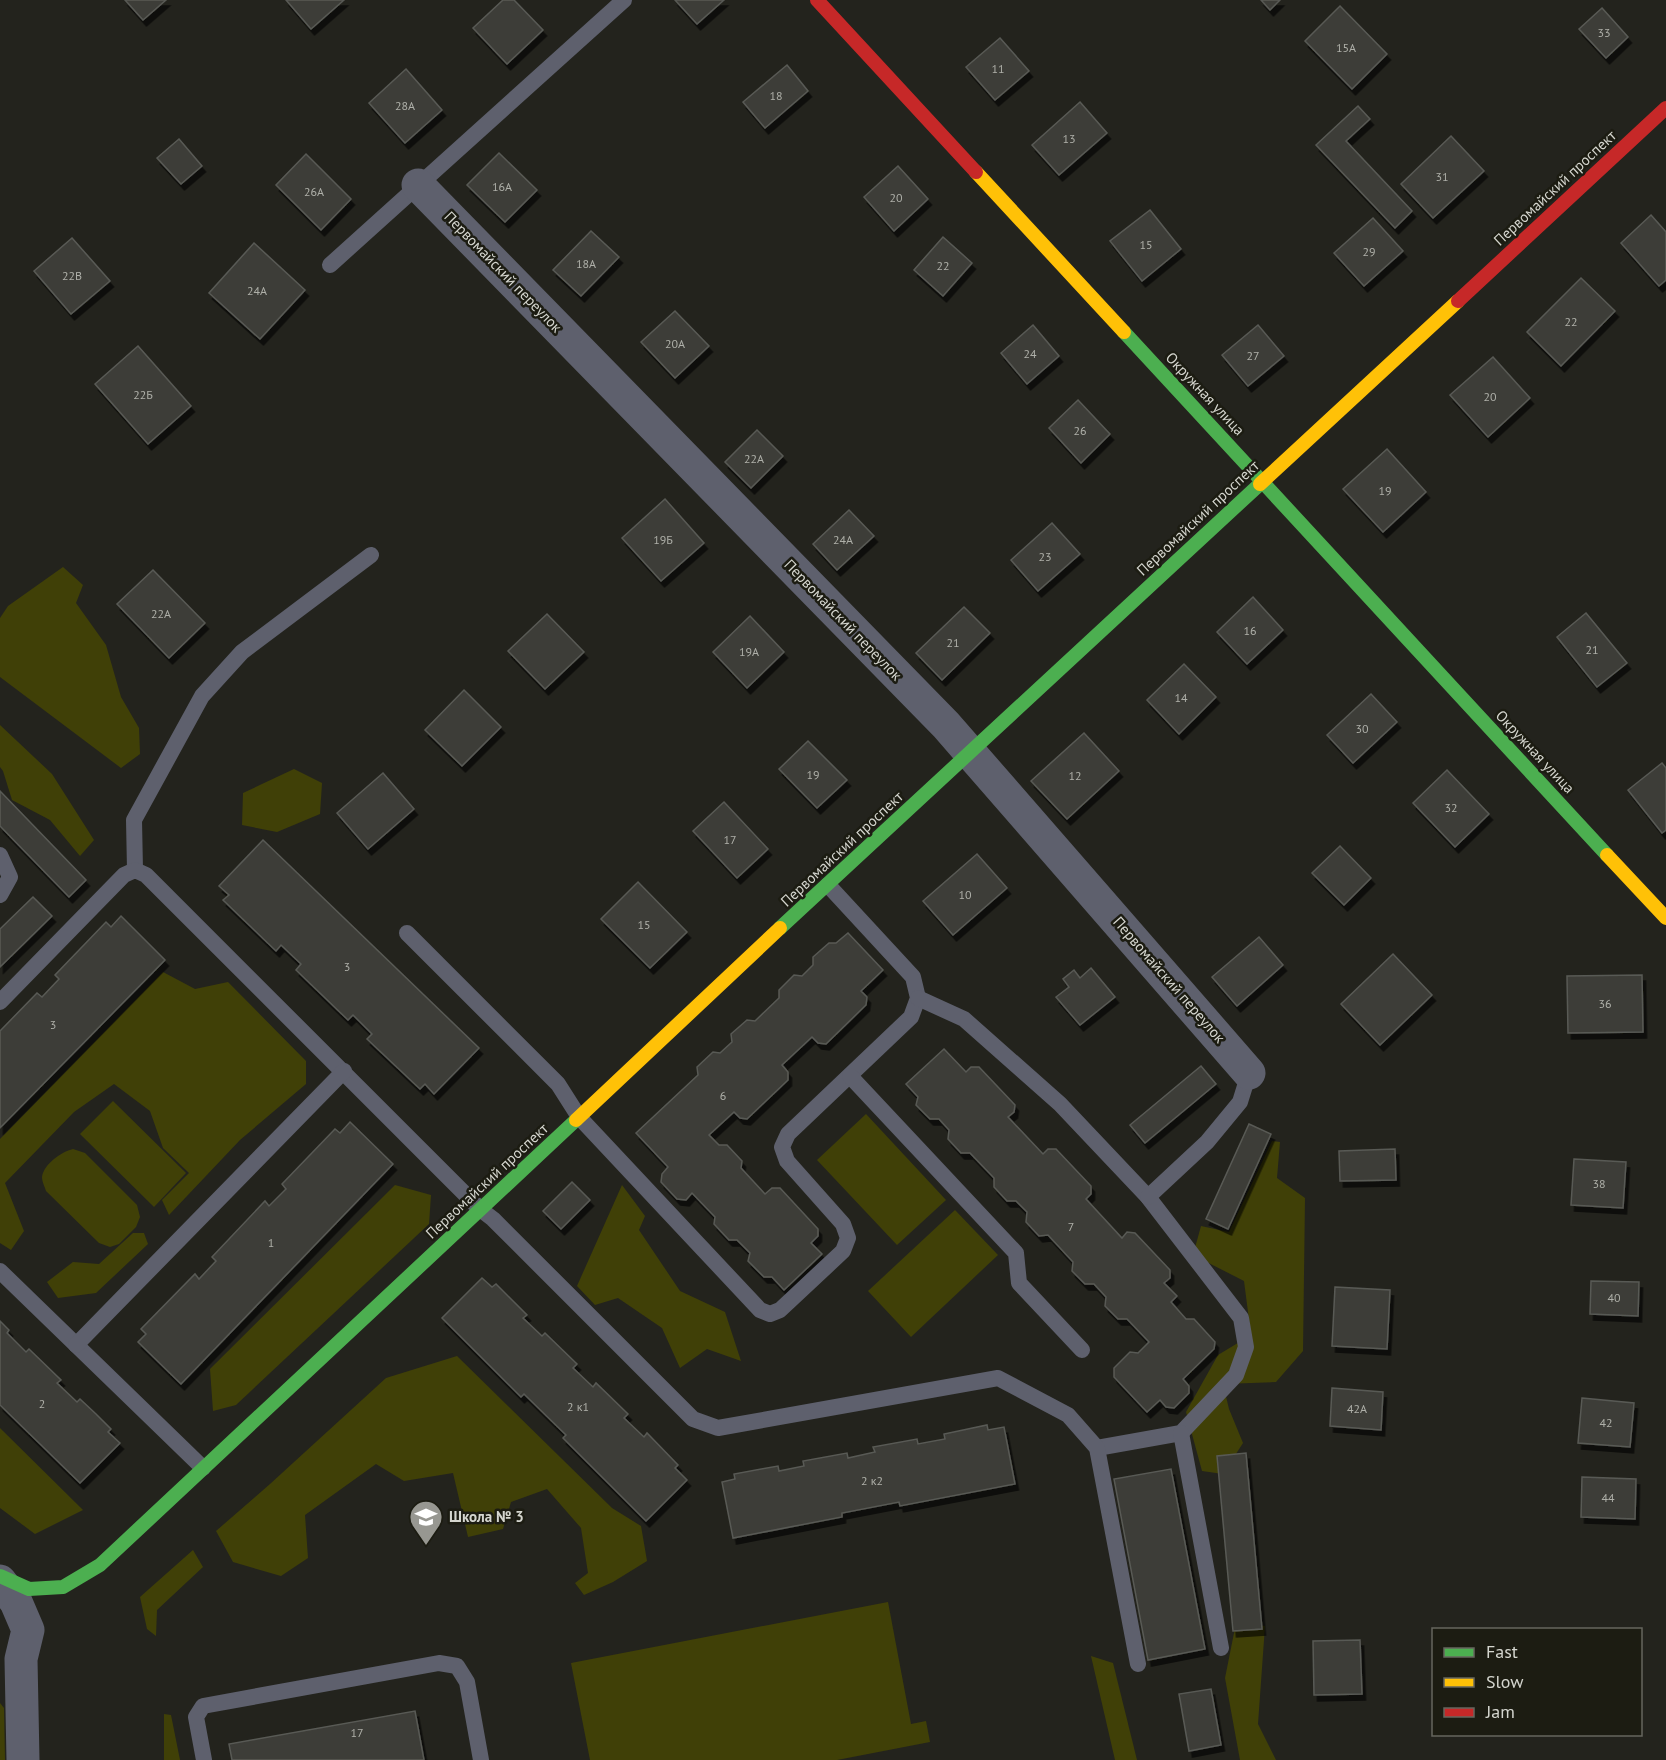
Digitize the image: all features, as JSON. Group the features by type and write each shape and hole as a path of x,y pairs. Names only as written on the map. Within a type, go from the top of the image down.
{"street":[{"name":"Окружная улица","path":"817,0 1666,918"},
{"name":"Первомайский проспект","path":"14,1585 63,1587 100,1564 1262,481 1666,108"},
{"name":"Первомайский переулок","path":"418,185 971,752 1249,1073"},
{"path":"0,1576 14,1585 16,1602 28,1630 11,1700 23,1760"},
{"path":"0,1665 63,1587"}],"lane":[{"path":"330,265 624,0"},
{"path":"135,870 134,820 202,696 242,652 371,555"},
{"path":"0,855 10,877 0,895"},
{"path":"0,1002 124,875 135,870 146,875 693,1419 718,1428 998,1378 1068,1415 1097,1448 1138,1664"},
{"path":"407,933 558,1084 579,1117 759,1310 770,1314 780,1310 843,1251 848,1238 843,1224 787,1161 782,1147 788,1134 911,1017 918,998 913,977 828,885"},
{"path":"918,998 964,1019 1060,1104 1148,1197 1241,1318 1246,1347 1236,1375 1181,1433 1097,1448"},
{"path":"76,1345 344,1071"},
{"path":"1148,1197 1207,1142 1240,1102 1249,1073"},
{"path":"850,1076 1016,1253 1019,1283 1082,1350"},
{"path":"0,1271 202,1468"},
{"path":"1181,1433 1221,1648"},
{"path":"204,1760 196,1717 203,1706 439,1663 457,1666 467,1682 482,1760"}],"shaded area":[{"path":"63,567 83,585 76,603 106,645 121,697 139,728 140,754 121,768 0,677 0,618 8,606"},
{"path":"0,725 52,774 94,840 80,856 50,820 12,800 0,767"},
{"path":"294,769 322,783 320,814 277,832 242,825 243,793"},
{"path":"163,972 195,989 228,982 306,1061 306,1084 240,1140 169,1215 162,1200 189,1173 163,1148 150,1111 114,1084 74,1112 5,1183 24,1231 11,1250 0,1243 0,1139"},
{"path":"113,1101 186,1173 154,1207 80,1134"},
{"path":"866,1114 946,1200 897,1245 817,1160"},
{"path":"1272,1141 1280,1142 1277,1178 1305,1198 1303,1351 1276,1382 1223,1384 1229,1409 1243,1443 1223,1474 1202,1471 1186,1412 1218,1355 1251,1335 1244,1281 1193,1255 1201,1226 1229,1232"},
{"path":"73,1149 85,1153 137,1205 140,1217 136,1227 119,1244 110,1247 99,1243 46,1191 43,1172 58,1156"},
{"path":"395,1185 431,1195 429,1224 236,1405 213,1411 210,1369"},
{"path":"622,1185 645,1216 639,1230 680,1291 725,1312 741,1361 707,1349 680,1368 662,1328 618,1298 595,1305 577,1286"},
{"path":"955,1210 998,1255 911,1337 868,1291"},
{"path":"133,1233 144,1233 148,1244 96,1293 58,1298 47,1282 73,1262 99,1264"},
{"path":"457,1356 612,1508 641,1526 647,1561 613,1582 584,1595 575,1583 588,1573 581,1528 547,1489 511,1502 503,1529 468,1537 453,1473 404,1481 376,1464 305,1515 308,1558 281,1576 233,1562 216,1531 386,1378"},
{"path":"0,1428 83,1510 35,1534 0,1508"},
{"path":"193,1550 203,1567 157,1610 156,1636 147,1629 140,1597"},
{"path":"888,1602 911,1724 926,1721 930,1742 837,1760 590,1760 571,1663"},
{"path":"1236,1623 1265,1626 1258,1724 1276,1760 1240,1760 1225,1678"},
{"path":"1091,1656 1113,1663 1137,1760 1115,1760"},
{"path":"0,1703 4,1708 5,1760 0,1760"},
{"path":"164,1714 171,1715 180,1760 164,1760"}],"building":[{"path":"125,0 166,0 143,20"},
{"path":"286,0 344,0 311,29"},
{"path":"503,0 514,0 543,30 507,64 473,28"},
{"path":"675,0 724,0 697,24"},
{"path":"1261,0 1280,0 1270,10"},
{"path":"1340,6 1387,54 1352,89 1305,41"},
{"path":"1602,8 1628,37 1606,58 1579,29"},
{"path":"1000,38 1029,71 995,100 966,67"},
{"path":"787,65 808,91 765,128 743,102"},
{"path":"406,69 442,110 405,143 369,103"},
{"path":"1080,102 1107,133 1059,175 1032,145"},
{"path":"1358,106 1370,119 1346,141 1412,211 1395,228 1316,145"},
{"path":"1451,136 1484,171 1433,218 1401,184"},
{"path":"179,139 202,166 181,184 157,158"},
{"path":"499,153 537,190 505,222 467,185"},
{"path":"306,154 351,199 321,230 276,185"},
{"path":"898,166 928,199 894,231 864,197"},
{"path":"1150,210 1181,249 1142,281 1110,241"},
{"path":"1651,215 1666,232 1666,280 1659,286 1621,243"},
{"path":"1373,218 1403,251 1364,286 1334,253"},
{"path":"591,231 619,257 581,296 553,270"},
{"path":"943,237 972,263 943,296 914,270"},
{"path":"72,238 110,281 71,314 34,271"},
{"path":"254,243 305,290 260,339 209,293"},
{"path":"1581,278 1615,311 1561,366 1527,332"},
{"path":"675,311 709,346 675,378 641,342"},
{"path":"1033,325 1059,356 1027,384 1001,353"},
{"path":"1258,325 1284,356 1248,386 1222,355"},
{"path":"138,346 191,406 148,444 95,384"},
{"path":"1493,357 1530,398 1488,437 1450,395"},
{"path":"1078,400 1110,434 1081,463 1049,428"},
{"path":"757,430 783,456 751,488 725,462"},
{"path":"1387,449 1426,492 1383,532 1343,489"},
{"path":"665,499 704,543 661,581 622,538"},
{"path":"849,510 874,536 837,570 813,544"},
{"path":"1052,523 1080,554 1038,591 1011,560"},
{"path":"153,570 205,623 169,658 117,604"},
{"path":"1253,597 1283,630 1247,664 1217,632"},
{"path":"964,607 990,633 942,680 916,653"},
{"path":"1586,613 1627,663 1597,687 1557,637"},
{"path":"547,614 584,652 545,689 508,651"},
{"path":"750,616 784,652 747,688 713,652"},
{"path":"1184,664 1216,697 1179,734 1147,700"},
{"path":"464,690 501,727 462,766 425,730"},
{"path":"1371,694 1397,722 1353,763 1327,735"},
{"path":"1084,733 1119,771 1067,819 1031,781"},
{"path":"808,741 847,780 817,808 779,769"},
{"path":"1662,763 1666,768 1666,830 1662,833 1628,790"},
{"path":"1447,770 1489,814 1455,847 1413,803"},
{"path":"383,773 414,809 368,849 337,813"},
{"path":"0,791 86,880 69,897 0,826"},
{"path":"724,802 768,849 737,878 693,831"},
{"path":"263,840 479,1048 434,1094 425,1084 420,1089 367,1039 372,1034 353,1015 348,1020 296,970 301,964 281,945 276,951 223,900 229,895 219,886"},
{"path":"1340,846 1371,878 1344,905 1312,873"},
{"path":"977,854 1007,888 953,935 923,901"},
{"path":"638,882 687,932 650,968 601,919"},
{"path":"33,897 52,916 0,967 0,929"},
{"path":"121,916 165,960 0,1128 0,1031 37,993 42,997 59,979 55,975 106,922 111,927"},
{"path":"848,933 883,970 861,991 867,997 866,1005 826,1044 818,1043 812,1037 782,1065 788,1072 788,1080 747,1119 740,1118 734,1112 709,1135 719,1145 727,1145 742,1161 741,1168 765,1194 772,1188 780,1188 818,1229 818,1236 811,1243 822,1254 784,1290 772,1277 764,1277 748,1261 750,1253 737,1240 729,1240 714,1224 715,1217 692,1193 686,1200 677,1199 661,1182 662,1174 668,1167 636,1133 698,1075 697,1067 713,1052 720,1053 732,1042 731,1034 747,1020 755,1021 779,998 779,990 794,975 802,976 813,965 813,957 829,943 836,943"},
{"path":"1259,937 1283,965 1237,1006 1212,977"},
{"path":"1393,954 1432,995 1380,1045 1341,1004"},
{"path":"1091,968 1115,997 1080,1025 1056,997 1069,987 1063,979 1074,970 1080,978"},
{"path":"1642,975 1643,1032 1568,1033 1567,976"},
{"path":"944,1049 966,1072 971,1067 979,1067 1015,1105 1014,1112 1008,1117 1043,1154 1048,1149 1056,1149 1091,1186 1091,1194 1086,1199 1122,1238 1127,1232 1135,1233 1170,1270 1170,1278 1164,1283 1177,1296 1171,1302 1186,1319 1194,1319 1215,1342 1214,1349 1183,1379 1189,1386 1189,1393 1174,1408 1166,1407 1160,1400 1147,1412 1114,1377 1114,1368 1130,1352 1138,1353 1149,1342 1127,1319 1118,1319 1105,1306 1106,1297 1094,1284 1085,1284 1072,1271 1073,1262 1048,1235 1039,1236 1026,1222 1027,1212 1016,1201 1007,1201 994,1187 994,1178 970,1153 961,1153 948,1139 949,1130 939,1119 930,1119 916,1105 918,1097 906,1084"},
{"path":"1201,1066 1216,1084 1145,1143 1130,1125"},
{"path":"350,1122 393,1164 181,1384 138,1342 146,1334 141,1329 195,1274 199,1279 216,1261 212,1257 265,1201 269,1206 286,1189 282,1184 335,1129 340,1133"},
{"path":"1249,1124 1271,1134 1228,1229 1206,1219"},
{"path":"1395,1149 1396,1180 1340,1181 1339,1151"},
{"path":"1574,1159 1626,1162 1623,1208 1571,1205"},
{"path":"572,1182 590,1200 561,1229 543,1211"},
{"path":"482,1278 492,1287 496,1284 527,1315 523,1318 542,1336 545,1333 577,1364 573,1368 593,1387 596,1383 628,1414 624,1418 644,1437 647,1433 678,1465 675,1468 687,1480 646,1521 563,1438 566,1435 524,1394 521,1397 442,1318"},
{"path":"1591,1281 1639,1282 1638,1316 1590,1314"},
{"path":"1335,1287 1390,1290 1387,1349 1332,1346"},
{"path":"0,1321 9,1330 7,1333 26,1352 29,1349 61,1380 57,1383 77,1402 80,1399 96,1414 111,1429 108,1432 120,1443 80,1483 0,1405"},
{"path":"1332,1388 1383,1392 1381,1430 1330,1426"},
{"path":"1582,1398 1634,1403 1630,1447 1578,1443"},
{"path":"987,1425 988,1430 1004,1427 1015,1484 900,1506 899,1502 842,1513 842,1517 733,1538 722,1482 735,1479 734,1474 778,1466 779,1471 804,1466 803,1461 847,1453 848,1458 875,1452 873,1447 917,1439 918,1444 945,1439 944,1434"},
{"path":"1246,1453 1262,1629 1233,1631 1217,1456"},
{"path":"1171,1469 1205,1649 1148,1660 1114,1479"},
{"path":"1582,1477 1636,1479 1635,1519 1581,1517"},
{"path":"1360,1640 1362,1694 1314,1695 1313,1641"},
{"path":"1211,1689 1221,1745 1189,1751 1179,1694"},
{"path":"415,1711 424,1760 232,1760 229,1744"}],"traffic: fast":[{"path":"1124,332 1607,855"},
{"path":"780,928 1260,484"},
{"path":"0,1576 29,1589 63,1587 100,1565 576,1120"}],"traffic: slow":[{"path":"976,172 1124,332"},
{"path":"1260,484 1458,301"},
{"path":"1607,855 1666,918"},
{"path":"576,1120 780,928"}],"traffic: jam":[{"path":"817,0 976,172"},
{"path":"1458,301 1666,108"}],"place":[{"name":"Школа № 3","path":"426,1546"}]}
